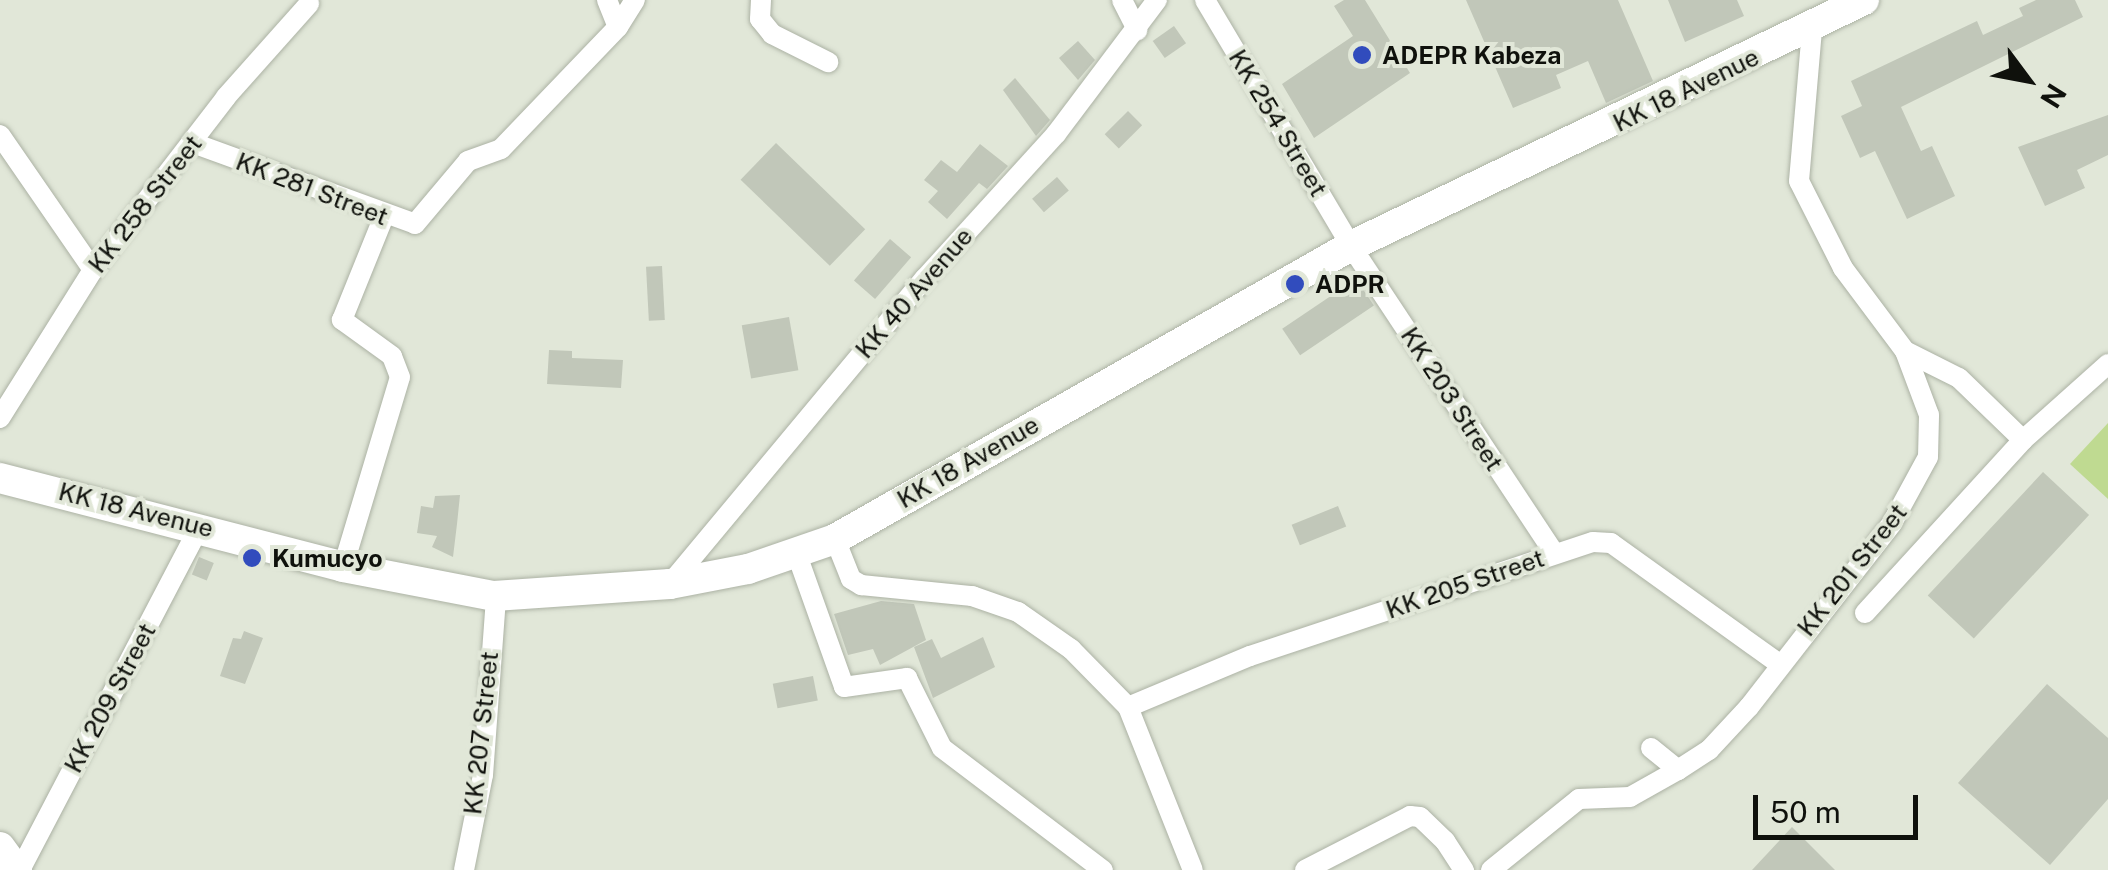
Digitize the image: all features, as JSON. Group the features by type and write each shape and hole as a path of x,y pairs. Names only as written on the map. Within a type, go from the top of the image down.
{"main road":[{"name":"KK 18 Avenue","path":"0,478 200,525 343,567 496,596 670,584 796,552 835,539 1351,246 1864,0"},
{"path":"0,847 19,870"}],"street":[{"path":"608,0 618,28"},
{"name":"KK 281 Street","path":"192,143 384,216 415,224 463,166 501,149 618,28 635,0"},
{"path":"760,0 760,19 772,34 828,62"},
{"path":"1122,0 1136,30"},
{"name":"KK 40 Avenue","path":"670,584 1136,30 1157,0"},
{"name":"KK 254 Street","path":"1205,0 1351,246"},
{"name":"KK 258 Street","path":"0,418 93,270 192,143 309,4"},
{"name":"KK 201 Street","path":"1491,870 1578,798 1630,797 1678,770 1749,708 1778,663 1892,522 1928,457 1928,415 1904,351 1844,268 1799,181 1812,28"},
{"path":"0,135 93,270"},
{"path":"343,567 400,378 392,356 342,320 384,216"},
{"name":"KK 203 Street","path":"1351,246 1554,553"},
{"path":"1904,351 1959,378 2023,440"},
{"path":"1865,613 2023,440 2108,364"},
{"name":"KK 209 Street","path":"19,870 200,525"},
{"path":"835,539 851,579 861,584 972,596 1018,612 1071,649 1128,707 1193,870"},
{"name":"KK 205 Street","path":"1128,707 1250,656 1554,553 1611,544 1778,663"},
{"path":"796,552 844,687 906,678 942,748 1103,870"},
{"name":"KK 207 Street","path":"464,870 483,775 496,596"},
{"path":"1651,748 1678,770"},
{"path":"1305,870 1402,819 1420,816 1464,870"}],"green space":[{"path":"2108,423 2108,499 2070,464"}],"building":[{"name":"ADEPR Kabeza","path":"1344,0 1365,0 1410,73 1314,138 1282,84 1353,36 1334,6"},
{"path":"1466,0 1618,0 1653,81 1606,103 1588,61 1556,75 1561,88 1513,108"},
{"path":"1668,0 1737,0 1744,16 1685,42"},
{"path":"2036,0 2075,0 2083,17 1901,107 1921,151 1932,146 1955,196 1907,219 1875,151 1860,158 1841,116 1862,106 1851,81 1977,21 1983,35 2023,16 2019,8"},
{"path":"1174,26 1186,43 1165,58 1153,41"},
{"path":"1078,41 1095,60 1078,80 1059,58"},
{"path":"1015,78 1050,120 1036,136 1003,90"},
{"path":"1128,111 1142,125 1119,148 1105,134"},
{"path":"2108,115 2108,155 2077,170 2085,188 2045,206 2018,147"},
{"path":"776,143 865,229 830,266 741,180"},
{"path":"980,144 1008,166 987,189 979,183 947,219 928,202 938,191 924,180 941,160 957,172"},
{"path":"1057,177 1069,191 1044,212 1032,199"},
{"path":"890,239 911,257 875,299 854,281"},
{"path":"662,266 665,320 649,321 646,267"},
{"path":"1356,279 1374,306 1300,355 1282,329"},
{"path":"789,317 798,370 751,379 742,325"},
{"path":"549,350 572,351 572,358 623,360 621,388 547,384"},
{"path":"2043,472 2089,515 1974,639 1928,596"},
{"path":"460,495 453,557 432,547 437,536 417,533 421,506 433,508 435,496"},
{"path":"1338,506 1346,526 1300,545 1292,525"},
{"path":"199,557 214,563 207,581 192,575"},
{"path":"881,601 914,604 926,640 880,665 873,649 848,655 834,614"},
{"path":"244,631 263,638 245,684 220,676 233,638 241,639"},
{"path":"983,637 995,667 933,698 914,647 932,639 941,658"},
{"path":"813,676 818,701 778,708 773,684"},
{"path":"2047,684 2108,738 2108,799 2050,865 1958,783"},
{"path":"1792,827 1835,870 1752,870"}],"place":[{"name":"ADEPR Kabeza","path":"1362,55"},
{"name":"ADPR","path":"1295,284"},
{"name":"Kumucyo","path":"252,558"}]}
